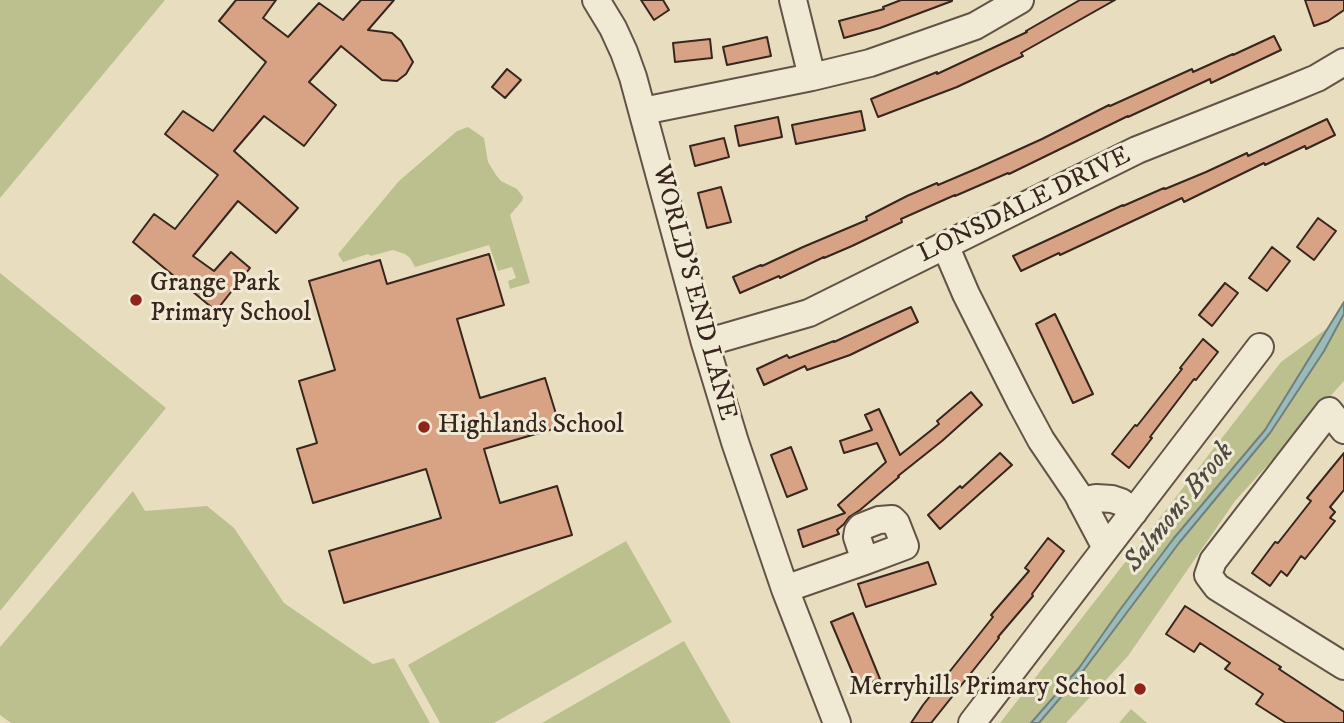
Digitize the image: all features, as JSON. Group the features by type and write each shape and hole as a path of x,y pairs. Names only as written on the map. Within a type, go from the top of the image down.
{"street":[{"name":"WORLD'S END LANE","path":"596,0 613,27 624,52 643,111 705,343 735,442 785,589 837,723"},
{"path":"793,0 813,77"},
{"path":"643,111 870,63 975,26 1020,0"},
{"name":"LONSDALE DRIVE","path":"705,343 809,313 1137,150 1317,78 1344,62"},
{"path":"945,245 975,314 1020,401 1041,440 1081,501 1106,548"},
{"path":"972,723 1260,347"},
{"path":"1337,421 1213,561 1208,575 1217,587 1344,666"},
{"path":"1081,501 1112,499 1134,512"},
{"path":"785,589 865,561"}],"green space":[{"path":"0,0 165,0 0,198"},
{"path":"468,127 484,138 488,162 496,175 501,181 517,189 523,197 510,215 530,283 510,289 508,281 516,278 512,267 498,271 489,245 415,267 405,254 393,250 343,262 338,254 399,181 457,131"},
{"path":"0,273 166,408 0,611"},
{"path":"1344,316 1344,381 1235,501 1128,656 1066,723 1000,723 1281,362"},
{"path":"133,491 145,511 207,506 234,528 284,603 373,664 394,658 430,723 11,723 0,715 0,647"},
{"path":"626,541 672,622 494,723 440,723 408,665"},
{"path":"684,641 731,723 542,723"},
{"path":"1131,709 1147,723 1119,723"}],"water":[{"path":"1344,302 1344,314 1324,351 1270,433 1179,543 1083,671 1039,723 1031,723 1079,668 1174,538 1265,430"}],"building":[{"path":"236,0 276,0 263,18 288,37 319,3 343,20 361,0 394,0 368,30 392,33 401,41 413,62 406,74 397,81 382,80 341,46 309,82 336,105 304,146 264,116 234,151 298,208 276,233 238,201 193,256 214,271 231,252 250,268 216,311 133,242 154,214 175,229 218,175 165,134 183,111 213,131 266,62 219,21"},
{"path":"641,0 663,0 669,10 654,20"},
{"path":"901,0 952,1 880,28 844,38 839,21 884,9 883,7"},
{"path":"1080,0 1115,0 1021,53 1023,56 957,87 878,117 871,99 937,74 1027,32"},
{"path":"1305,0 1344,0 1344,10 1328,21 1314,26"},
{"path":"1274,36 1281,50 1211,83 1210,79 1128,116 1009,174 901,219 902,222 852,246 740,293 733,277 867,220 866,217 907,196 978,168 1109,105"},
{"path":"767,37 771,56 727,65 723,47"},
{"path":"710,39 712,58 675,62 673,43"},
{"path":"507,69 521,80 505,98 492,87"},
{"path":"861,111 865,130 796,144 792,125"},
{"path":"778,117 782,137 739,146 735,126"},
{"path":"1327,119 1335,135 1306,149 1305,146 1265,165 1264,163 1184,202 1182,198 1021,271 1013,256 1123,205 1247,153 1248,156"},
{"path":"724,138 729,157 695,166 690,146"},
{"path":"721,187 731,222 707,228 698,193"},
{"path":"1318,218 1336,231 1314,260 1297,247"},
{"path":"1272,247 1290,261 1267,291 1249,278"},
{"path":"489,254 504,305 457,319 480,398 545,378 560,427 484,449 500,503 557,486 572,535 344,603 329,551 441,518 426,469 313,503 297,449 317,443 299,381 335,370 309,281 380,260 387,284"},
{"path":"1225,283 1238,293 1212,326 1199,315"},
{"path":"911,307 918,322 850,355 807,370 805,366 764,385 757,369 787,355 789,358 834,342"},
{"path":"1055,314 1093,394 1073,403 1036,324"},
{"path":"1203,339 1218,352 1196,380 1194,379 1129,468 1112,454 1135,425 1137,426"},
{"path":"971,392 982,405 849,517 837,530 839,534 803,547 798,530 845,513 838,505 886,462 877,443 844,453 840,441 872,430 865,415 879,409 900,455 939,424 937,421"},
{"path":"791,447 807,489 787,497 771,455"},
{"path":"1000,453 1012,465 940,529 928,515"},
{"path":"1344,453 1344,490 1330,507 1335,512 1330,518 1335,521 1305,559 1301,556 1287,576 1281,571 1270,586 1252,573 1311,501 1307,498"},
{"path":"1048,538 1064,551 1033,596 931,723 911,723 993,617 991,615 1029,571 1025,568"},
{"path":"928,562 936,584 866,607 858,584"},
{"path":"1185,606 1281,667 1279,669 1344,712 1344,723 1286,723 1256,704 1263,694 1225,669 1230,663 1200,643 1194,652 1166,634"},
{"path":"853,613 880,679 859,688 831,622"}],"place":[{"name":"Grange Park Primary School","path":"136,300"},
{"name":"Highlands School","path":"424,427"},
{"name":"Merryhills Primary School","path":"1140,689"}],"water label":[{"name":"Salmons Brook","path":"1180,508"}]}
